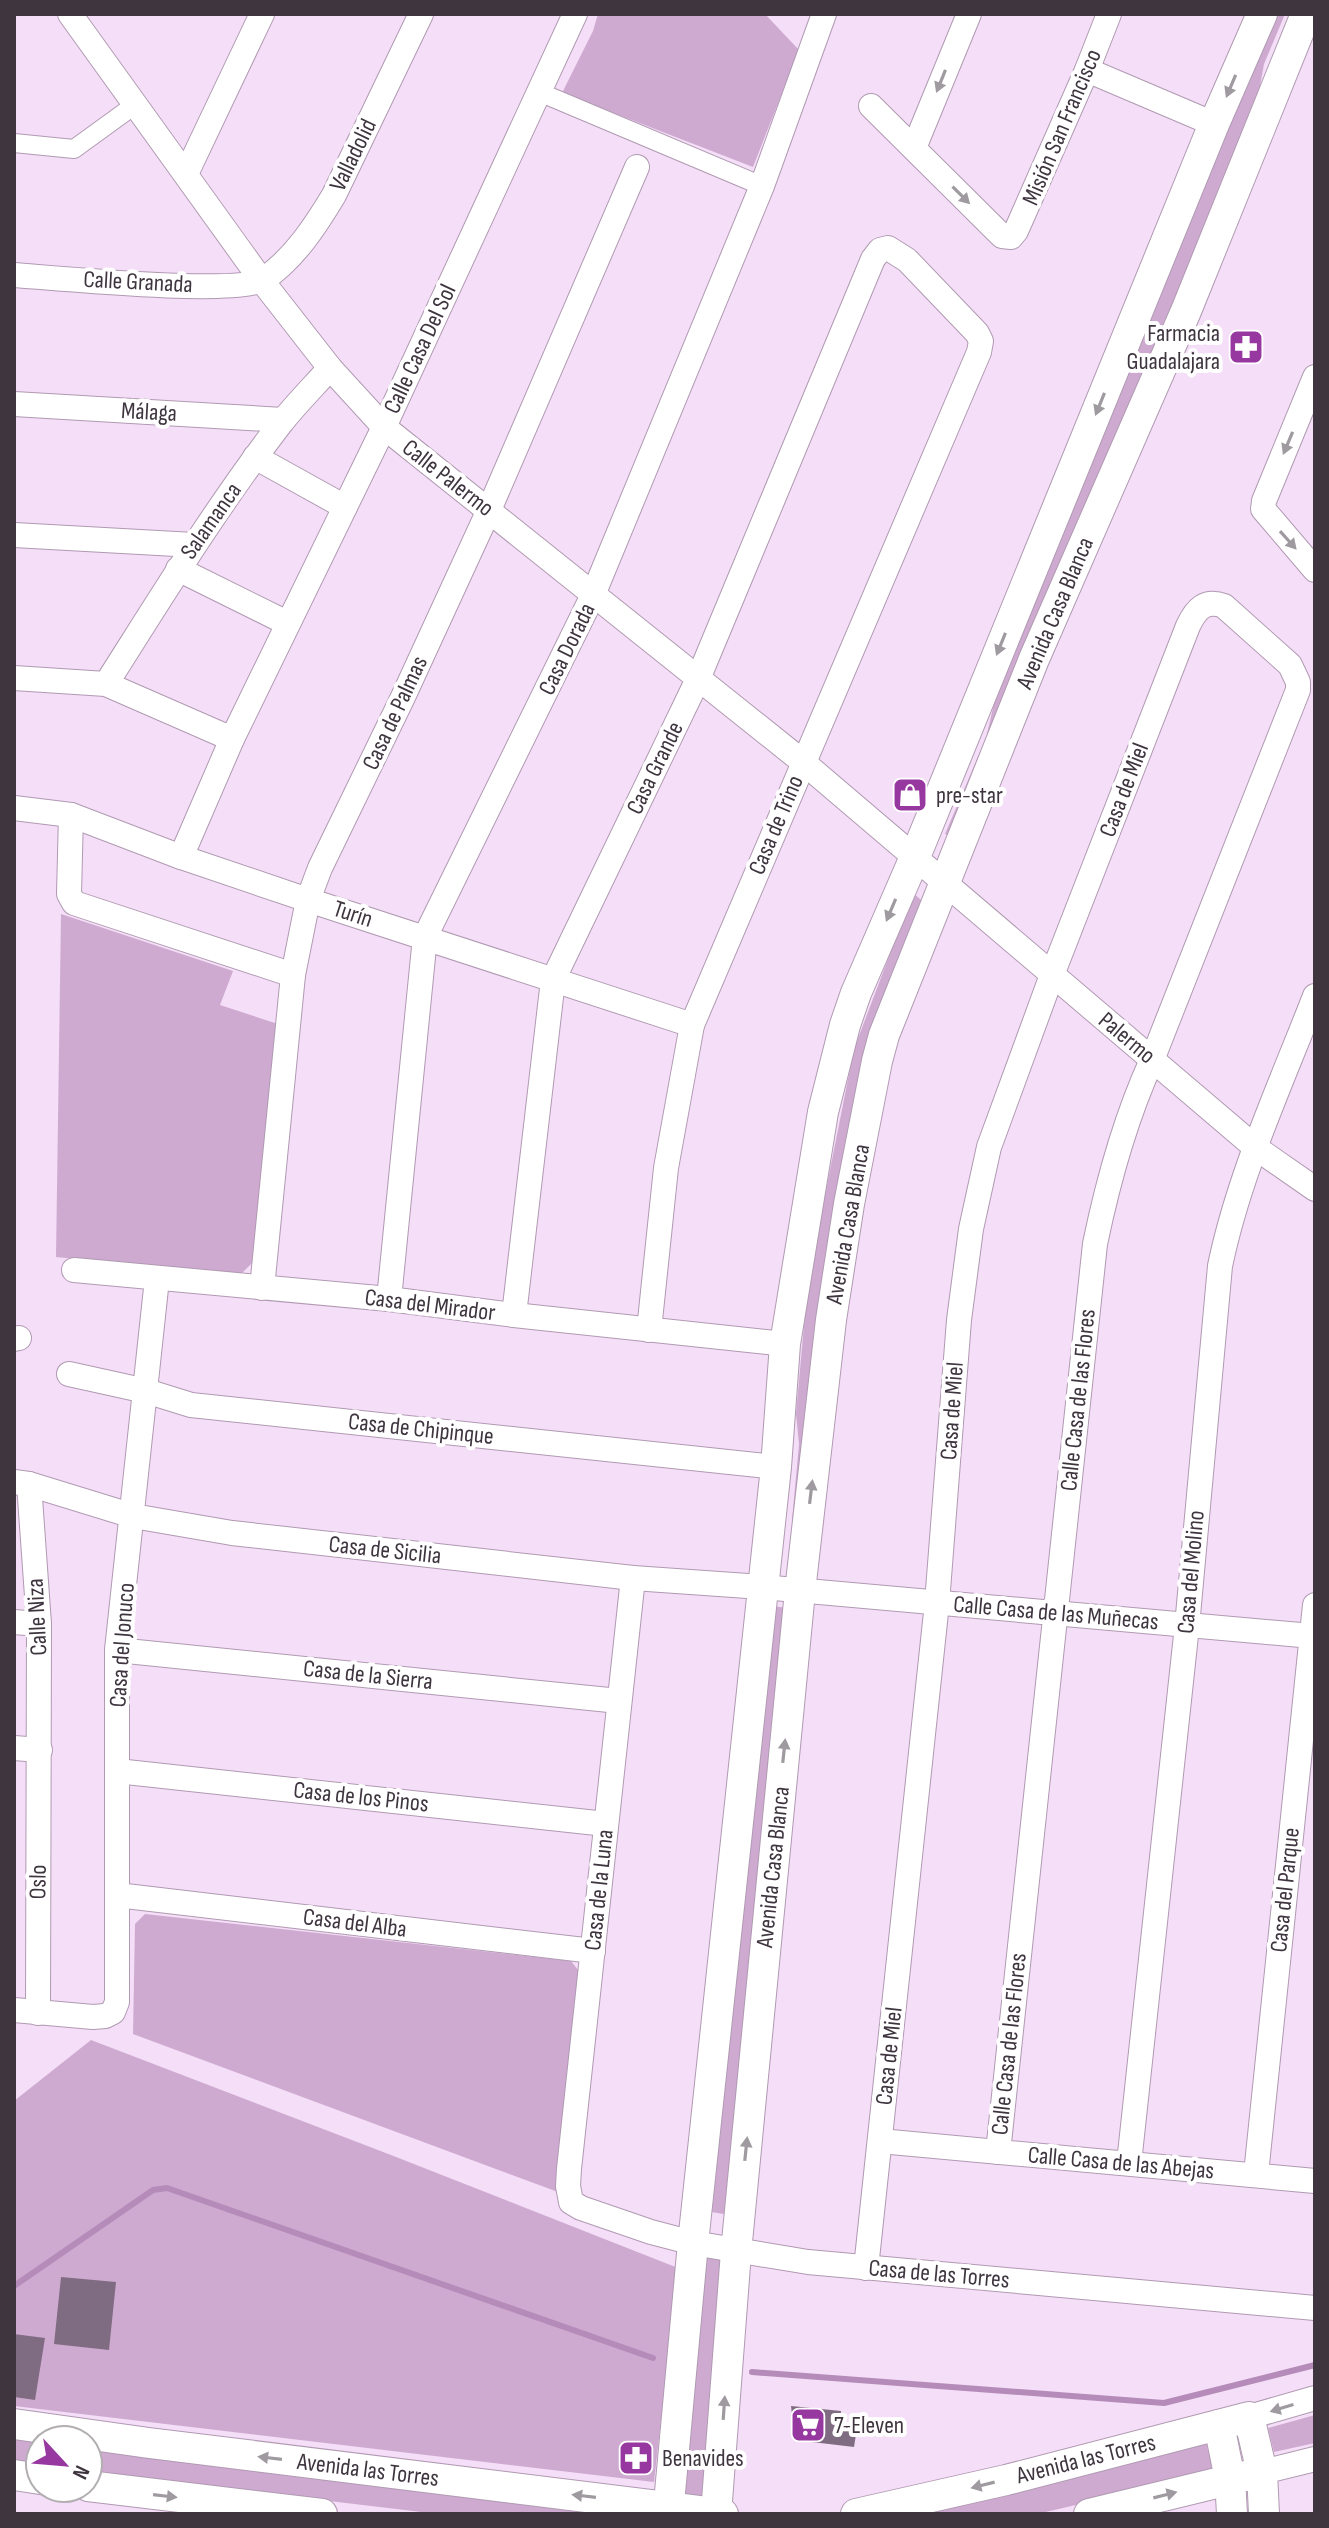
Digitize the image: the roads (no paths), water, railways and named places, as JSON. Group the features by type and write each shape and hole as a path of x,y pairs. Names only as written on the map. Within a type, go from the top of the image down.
{"street":[{"name":"Calle Palermo","path":"70,14 262,281 330,368 384,427 803,762 944,881"},
{"path":"186,174 262,14"},
{"name":"Valladolid","path":"262,281 293,252 334,195 421,14"},
{"name":"Calle Casa Del Sol","path":"181,857 232,739 384,427 575,14"},
{"name":"Casa Dorada","path":"389,1299 425,937 593,595 762,186 824,14"},
{"path":"871,106 914,148 969,14"},
{"name":"Misión San Francisco","path":"914,148 1002,236 1011,237 1109,14"},
{"name":"Avenida Casa Blanca","path":"668,2511 693,2243 776,1467 785,1344 830,1079 856,993 915,857 1214,124 1262,14"},
{"name":"Avenida Casa Blanca","path":"716,2514 736,2252 800,1591 831,1320 849,1204 877,1061 884,1035 944,881 1034,659 1186,311 1306,14"},
{"path":"1087,70 1214,124"},
{"path":"539,92 762,186"},
{"path":"14,143 74,149 136,104"},
{"name":"Casa de Palmas","path":"262,1288 293,975 308,900 320,868 489,510 637,167"},
{"name":"Casa de Trino","path":"649,1330 666,1168 692,1025 975,362 981,341 977,333 907,260 888,248"},
{"name":"Casa Grande","path":"514,1315 553,980 698,679 873,259 880,250 888,248"},
{"name":"Calle Granada","path":"14,275 210,287 245,286 262,281"},
{"name":"Salamanca","path":"106,684 178,569 255,457 283,420 330,368"},
{"path":"1315,377 1267,492 1263,509 1315,570"},
{"name":"Málaga","path":"14,404 283,420"},
{"path":"255,457 345,507"},
{"path":"14,535 194,545"},
{"path":"178,569 287,623"},
{"name":"Calle Casa de las Flores","path":"998,2152 1095,1244 1119,1144 1133,1101 1295,699 1298,682 1290,665 1224,606 1213,602"},
{"name":"Casa de Miel","path":"866,2268 937,1603 959,1320 971,1229 989,1147 1052,975 1188,626 1202,605 1213,602"},
{"path":"14,678 106,684 232,739"},
{"name":"Turín","path":"14,808 71,815 308,900 692,1025"},
{"path":"71,815 69,894 74,903 293,975"},
{"name":"Palermo","path":"944,881 1256,1148 1315,1189"},
{"name":"Casa del Molino","path":"1129,2163 1187,1626 1215,1297 1226,1238 1256,1148 1315,996"},
{"name":"Casa del Mirador","path":"74,1270 389,1299 785,1344"},
{"name":"Casa del Jonuco","path":"26,2012 105,2016 113,2012 119,1991 117,1650 157,1279"},
{"name":"Casa de Chipinque","path":"69,1374 146,1391 191,1405 776,1467"},
{"name":"Casa de Sicilia","path":"22,1483 133,1516 232,1533 633,1578 762,1587"},
{"name":"Calle Niza","path":"22,1483 39,1624 40,1750"},
{"name":"Casa de la Luna","path":"571,2202 569,2169 633,1578"},
{"name":"Calle Casa de las Muñecas","path":"762,1587 1312,1636"},
{"name":"Casa del Parque","path":"1256,2174 1315,1605"},
{"path":"14,1622 39,1624"},
{"name":"Casa de la Sierra","path":"117,1650 619,1701"},
{"path":"14,1748 40,1750"},
{"name":"Oslo","path":"26,2012 26,1883 40,1750"},
{"name":"Casa de los Pinos","path":"117,1771 606,1824"},
{"name":"Casa del Alba","path":"117,1895 593,1951"},
{"name":"Calle Casa de las Abejas","path":"880,2141 1315,2181"},
{"name":"Casa de las Torres","path":"571,2202 637,2228 736,2252 866,2268 1315,2308"},
{"name":"Avenida las Torres","path":"856,2514 991,2484 1315,2398"},
{"path":"1249,2417 1262,2472 1264,2514"},
{"name":"Avenida las Torres","path":"14,2424 668,2511 723,2514"},
{"path":"1219,2425 1230,2479 1232,2514"},
{"path":"1089,2514 1315,2459"},
{"name":"Avenida las Torres","path":"104,2488 322,2514"}],"waterway":[{"path":"14,2286 153,2190 167,2188 653,2358"},
{"path":"752,2372 1164,2403 1315,2365"}],"place":[{"name":"Farmacia Guadalajara","path":"1246,347"},
{"name":"pre-star","path":"910,795"},
{"name":"7-Eleven","path":"808,2425"},
{"name":"Benavides","path":"636,2458"}]}
